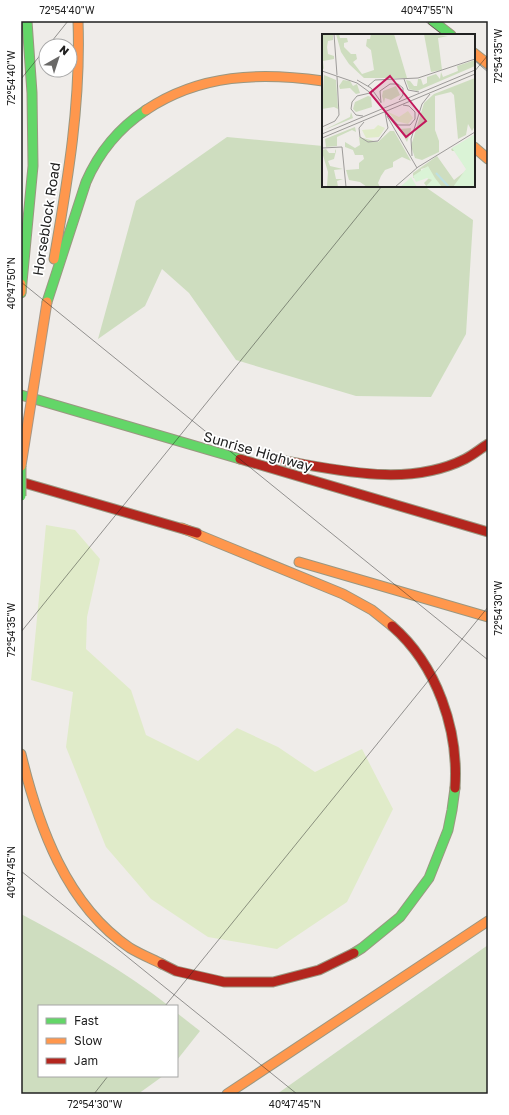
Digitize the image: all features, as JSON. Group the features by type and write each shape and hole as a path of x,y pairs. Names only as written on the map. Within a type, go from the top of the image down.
{"main road":[{"name":"Horseblock Road","path":"21,293 33,166 32,93 27,21"},
{"name":"Horseblock Road","path":"21,496 21,467 65,192 75,119 80,47 78,21"},
{"path":"432,21 450,34"},
{"path":"475,54 488,64"},
{"path":"47,302 86,182 103,150 114,136 128,123 144,111 179,91 198,84 219,79 266,76 322,81"},
{"path":"475,148 488,159"},
{"path":"21,284 21,293"},
{"name":"Sunrise Highway","path":"21,395 488,532"},
{"path":"178,442 362,473 388,474 410,474 433,471 450,466 468,457 488,444"},
{"path":"21,482 266,553"},
{"path":"21,754 25,775 39,818 59,863 90,911 128,947 149,960 172,970 197,978 224,983 250,984 277,982 304,976 332,966 357,953 380,937 413,903 428,881 438,860 453,811 456,787 456,761 448,719 438,690 426,667 412,645 395,628 376,613 355,600 311,580 182,528"},
{"path":"289,559 488,617"},
{"path":"227,1094 488,921"}],"green space":[{"path":"227,137 322,146 322,187 425,187 473,220 466,334 431,397 356,396 236,360 189,293 162,269 145,306 98,339 136,201"},
{"path":"46,525 75,530 100,559 87,617 86,649 131,690 146,735 198,761 237,728 278,747 315,772 362,749 393,809 347,902 277,949 208,937 151,899 106,847 66,747 73,692 31,680"},
{"path":"21,914 97,957 134,980 168,1005 38,1005 38,1077 162,1077 138,1094 21,1094"},
{"path":"488,945 488,1094 277,1094"},
{"path":"178,1014 200,1031 178,1059"}],"traffic: fast":[{"path":"21,293 33,166 32,93 27,21"},
{"path":"433,21 450,34"},
{"path":"47,302 86,182 91,171 104,151 119,133 146,110"},
{"path":"21,395 240,459"},
{"path":"21,466 21,496"},
{"path":"354,953 400,917 429,878 448,830 455,788"}],"traffic: slow":[{"path":"54,259 69,170 75,111 78,21"},
{"path":"475,54 488,64"},
{"path":"146,110 167,98 188,89 231,79 276,77 322,81"},
{"path":"475,148 488,159"},
{"path":"21,284 21,292"},
{"path":"21,466 47,302"},
{"path":"182,528 343,594 372,610 392,626"},
{"path":"299,562 488,617"},
{"path":"21,754 36,808 46,835 58,862 88,910 108,930 130,948 162,964"},
{"path":"227,1094 488,921"}],"traffic: jam":[{"path":"285,461 353,472 399,475 421,473 444,468 471,456 488,444"},
{"path":"240,459 488,532"},
{"path":"21,482 197,533"},
{"path":"392,626 408,642 421,660 433,679 442,700 449,722 453,744 455,788"},
{"path":"162,964 176,971 224,982 273,982 319,970 354,953"}]}
